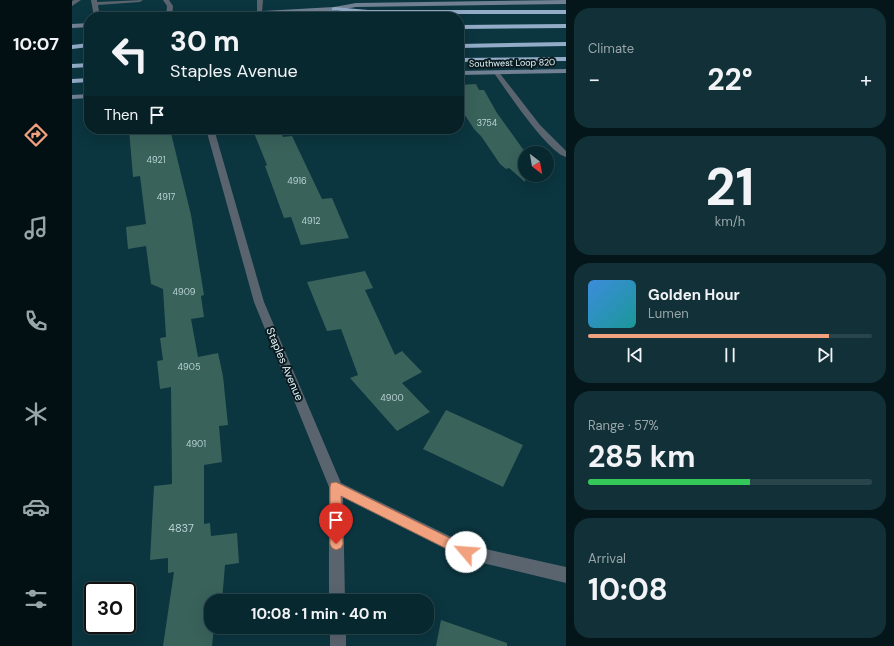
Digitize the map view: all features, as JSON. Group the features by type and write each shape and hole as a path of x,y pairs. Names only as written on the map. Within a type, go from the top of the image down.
{"highway":[{"path":"334,9 368,12 566,12"},
{"path":"464,27 566,26"},
{"path":"464,46 566,44"},
{"path":"72,47 84,46"},
{"path":"464,60 566,59"},
{"path":"72,66 84,65"},
{"path":"72,81 84,80"}],"main road":[{"path":"260,12 334,9 356,3 566,2"},
{"path":"72,26 84,25"},
{"name":"Southwest Loop 820","path":"464,73 566,71"},
{"path":"72,97 84,96"}],"street":[{"path":"72,4 78,0"},
{"path":"96,12 95,2 140,0"},
{"path":"166,0 170,6 169,12"},
{"path":"260,0 260,12"},
{"path":"496,72 541,130 556,147 566,154"},
{"name":"Staples Avenue","path":"211,134 259,302 336,487 337,594"},
{"path":"336,487 466,552 566,575"},
{"path":"338,634 338,646"}],"building":[{"path":"476,84 479,90 484,90 497,113 521,146 518,146 518,176 509,168 506,169 500,164 464,114 464,85"},
{"path":"129,134 171,134 191,215 204,295 201,296 204,317 191,319 198,357 218,353 223,376 228,425 219,426 222,462 204,465 204,524 210,523 211,536 237,533 239,563 225,565 223,594 204,594 204,634 213,634 212,646 163,646 174,572 168,573 168,558 150,560 154,486 172,484 171,387 160,389 157,361 163,360 160,338 166,337 163,289 151,284 146,246 128,249 126,227 146,224 140,176 133,177"},
{"path":"254,134 282,134 283,137 292,136 322,199 332,198 349,238 301,245 291,217 284,218 265,166 267,165"},
{"path":"365,271 373,288 365,290 395,355 402,351 422,372 402,383 430,412 397,431 350,378 358,375 341,329 327,331 307,282"},
{"path":"446,410 523,445 503,487 423,449"},
{"path":"441,620 507,643 507,646 436,646"}],"route":[{"path":"336,544 336,487 466,552"}]}
